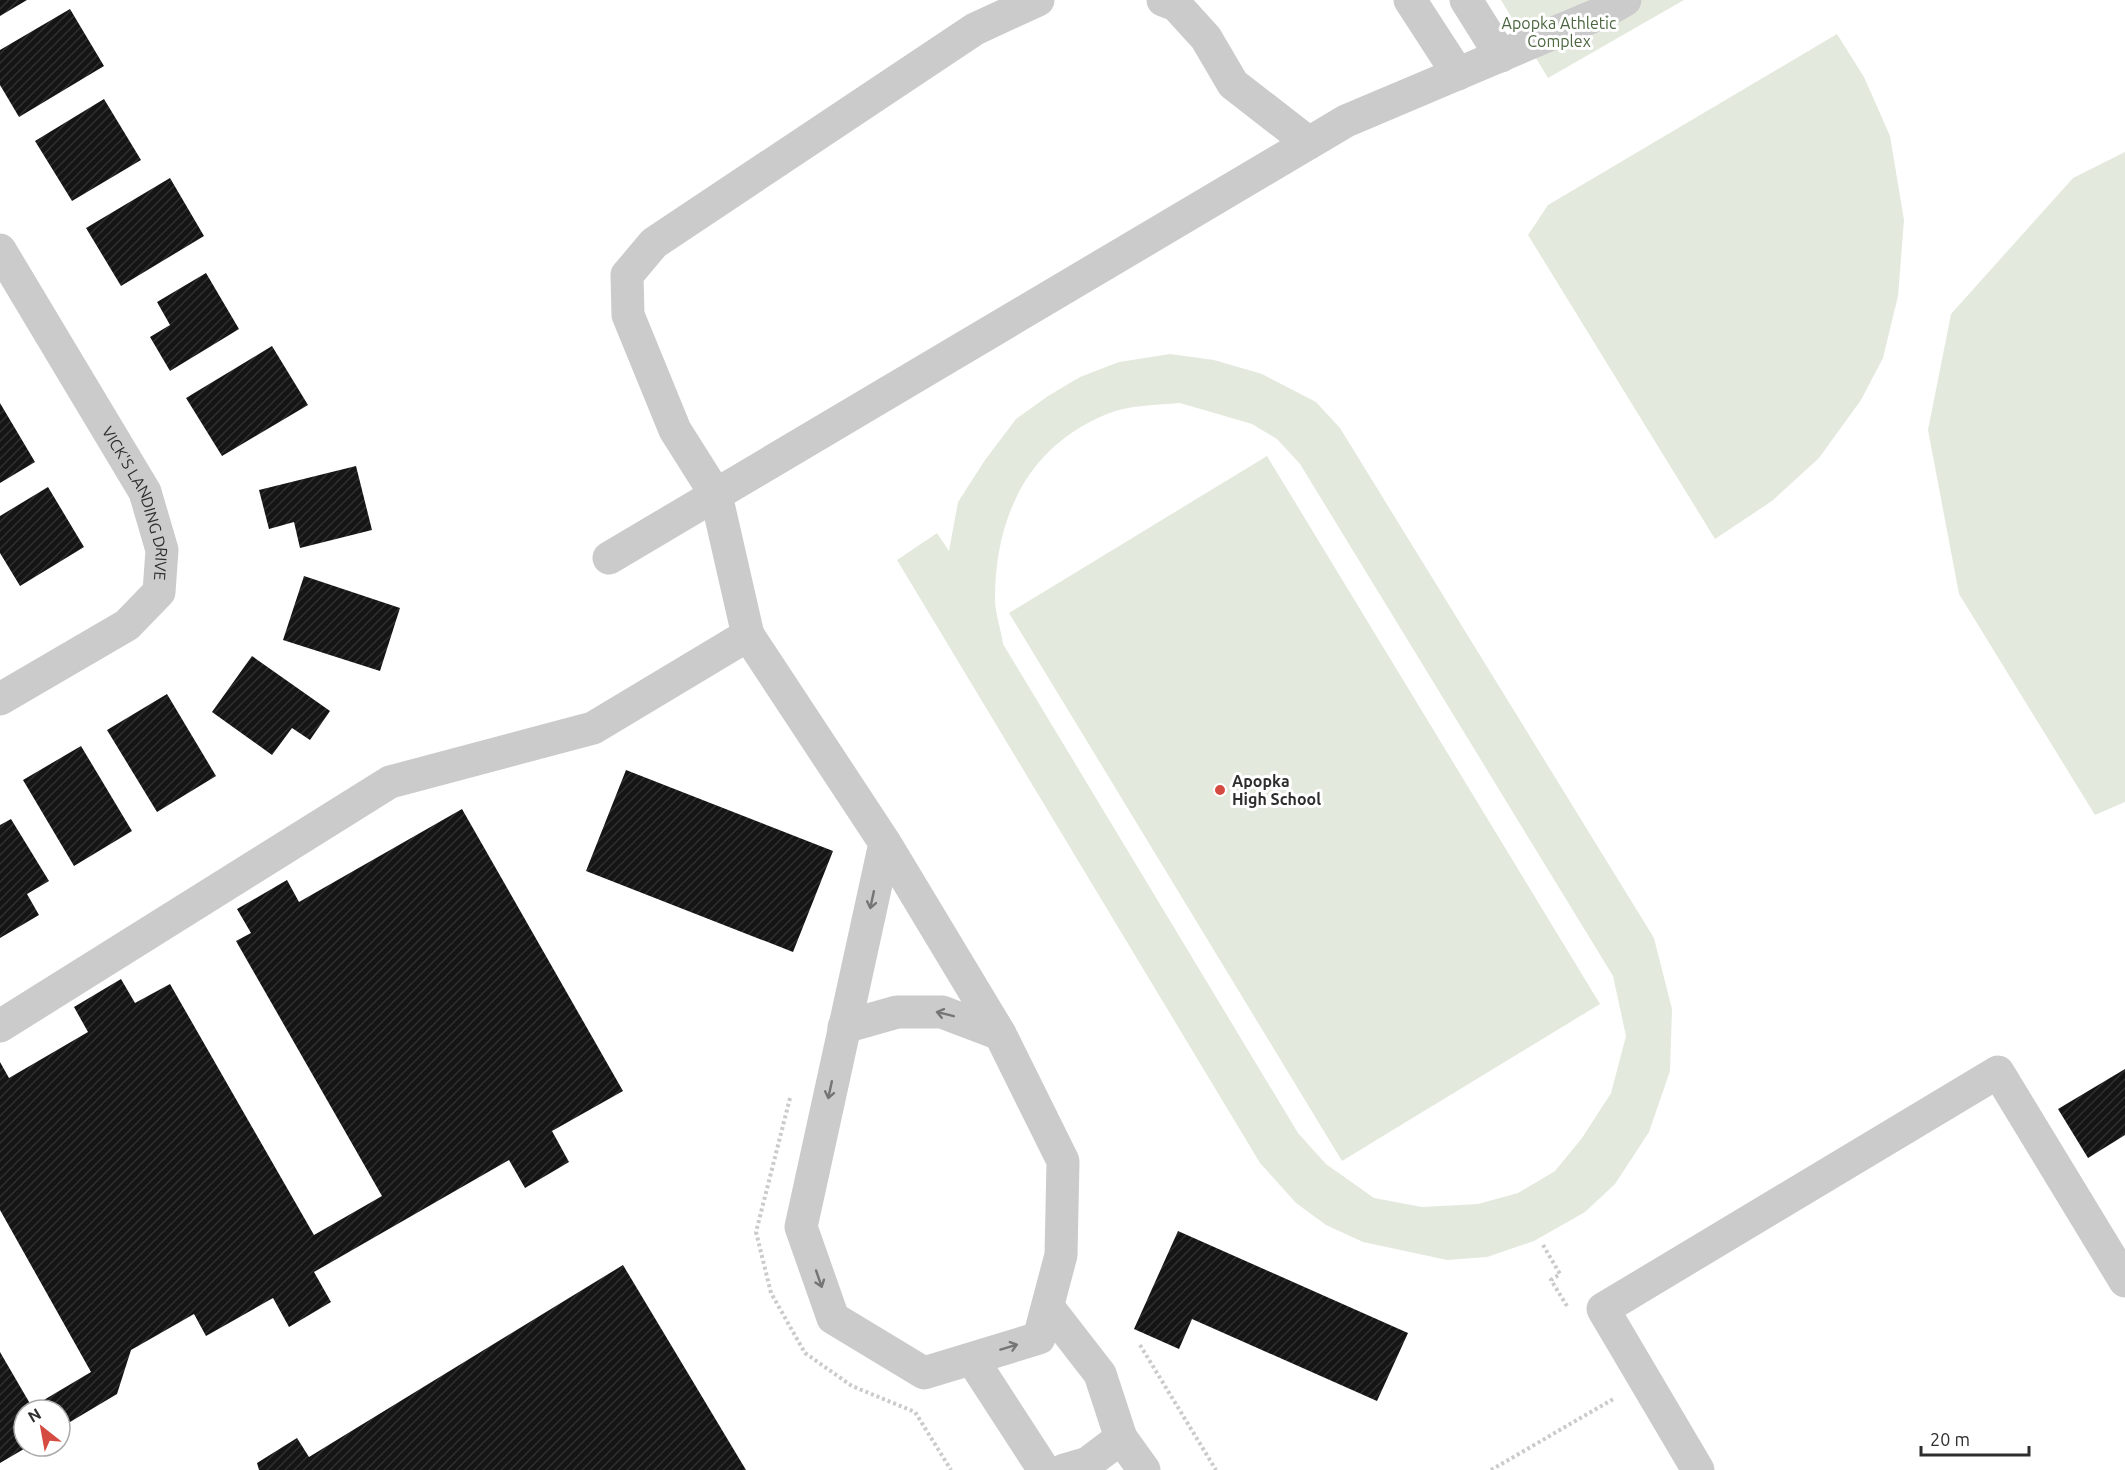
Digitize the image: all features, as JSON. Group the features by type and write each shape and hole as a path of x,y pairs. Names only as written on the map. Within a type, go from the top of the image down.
{"street":[{"path":"885,843 801,1227 832,1318 924,1373 1039,1338 1061,1255 1063,1161 1000,1034 885,843 748,635 716,495 675,430 628,315 627,275 654,243 975,29 1038,0"},
{"path":"1163,0 1176,5 1206,38 1233,84 1309,142"},
{"path":"1410,0 1458,74"},
{"path":"1466,0 1501,56"},
{"path":"609,558 1346,121 1606,11 1625,0"},
{"name":"VICK'S LANDING DRIVE","path":"0,250 145,492 162,550 159,592 127,625 0,699"},
{"path":"0,1026 390,782 593,728 748,635"},
{"path":"844,1027 897,1011 942,1012 1000,1034"},
{"path":"1698,1470 1603,1309 1998,1072 2125,1281"},
{"path":"1048,1307 1100,1374 1121,1438 1144,1470"},
{"path":"972,1359 1044,1470"},
{"path":"1064,1470 1088,1463 1121,1438"}],"path":[{"path":"1140,1345 1216,1470"},
{"path":"1491,1470 1621,1394"}],"green space":[{"name":"Apopka Athletic Complex","path":"1501,0 1684,0 1548,78"},
{"path":"1837,34 1864,77 1890,136 1904,220 1898,296 1883,358 1861,400 1819,458 1772,501 1715,539 1528,235 1548,205"},
{"path":"2125,152 2125,802 2095,815 1959,594 1928,430 1951,314 2073,178"},
{"path":"1170,354 1214,360 1262,374 1316,402 1340,428 1654,938 1672,1009 1670,1071 1649,1132 1615,1184 1585,1212 1534,1241 1487,1257 1447,1260 1363,1242 1326,1225 1296,1203 1260,1163 897,560 937,533 949,551 958,502 985,460 1016,419 1080,377 1119,362","holes":["1180,403 1252,424 1277,439 1300,464 1613,976 1626,1036 1611,1093 1582,1138 1555,1171 1518,1193 1478,1204 1422,1207 1374,1198 1326,1164 1298,1133 1003,644 995,599 1001,540 1021,488 1037,465 1056,445 1080,428 1107,414 1143,406"]},
{"path":"1267,456 1600,1004 1342,1161 1009,613"}],"building":[{"path":"0,0 27,0 0,16"},
{"path":"70,9 104,66 19,117 0,85 0,50"},
{"path":"104,99 141,160 72,201 35,141"},
{"path":"170,178 204,236 121,286 86,228"},
{"path":"206,273 239,329 170,371 150,337 170,325 157,302"},
{"path":"272,346 308,405 222,456 186,398"},
{"path":"0,403 35,462 0,483"},
{"path":"356,466 372,530 300,548 294,522 269,529 259,490"},
{"path":"48,487 84,547 20,586 0,553 0,516"},
{"path":"304,576 400,608 380,671 283,640"},
{"path":"252,656 330,711 310,740 292,728 272,755 212,712"},
{"path":"167,694 216,776 157,812 107,730"},
{"path":"81,746 132,831 74,866 23,780"},
{"path":"626,770 833,851 793,952 586,871"},
{"path":"462,809 623,1091 552,1131 569,1162 525,1188 509,1160 314,1272 331,1302 289,1327 273,1298 206,1336 194,1314 131,1350 117,1394 72,1421 72,1398 47,1398 91,1372 0,1210 0,1062 9,1078 88,1032 74,1007 121,979 135,1003 170,984 314,1235 382,1196 236,941 251,933 237,909 287,880 299,902"},
{"path":"11,819 49,881 27,894 39,915 0,938 0,825"},
{"path":"2125,1069 2125,1135 2088,1158 2058,1109"},
{"path":"1178,1231 1408,1333 1377,1401 1192,1319 1179,1349 1134,1329"},
{"path":"623,1265 746,1470 259,1470 257,1463 297,1438 309,1457"},
{"path":"0,1352 27,1398 12,1398 12,1456 0,1463"}],"place":[{"name":"Apopka High School","path":"1220,790"}]}
